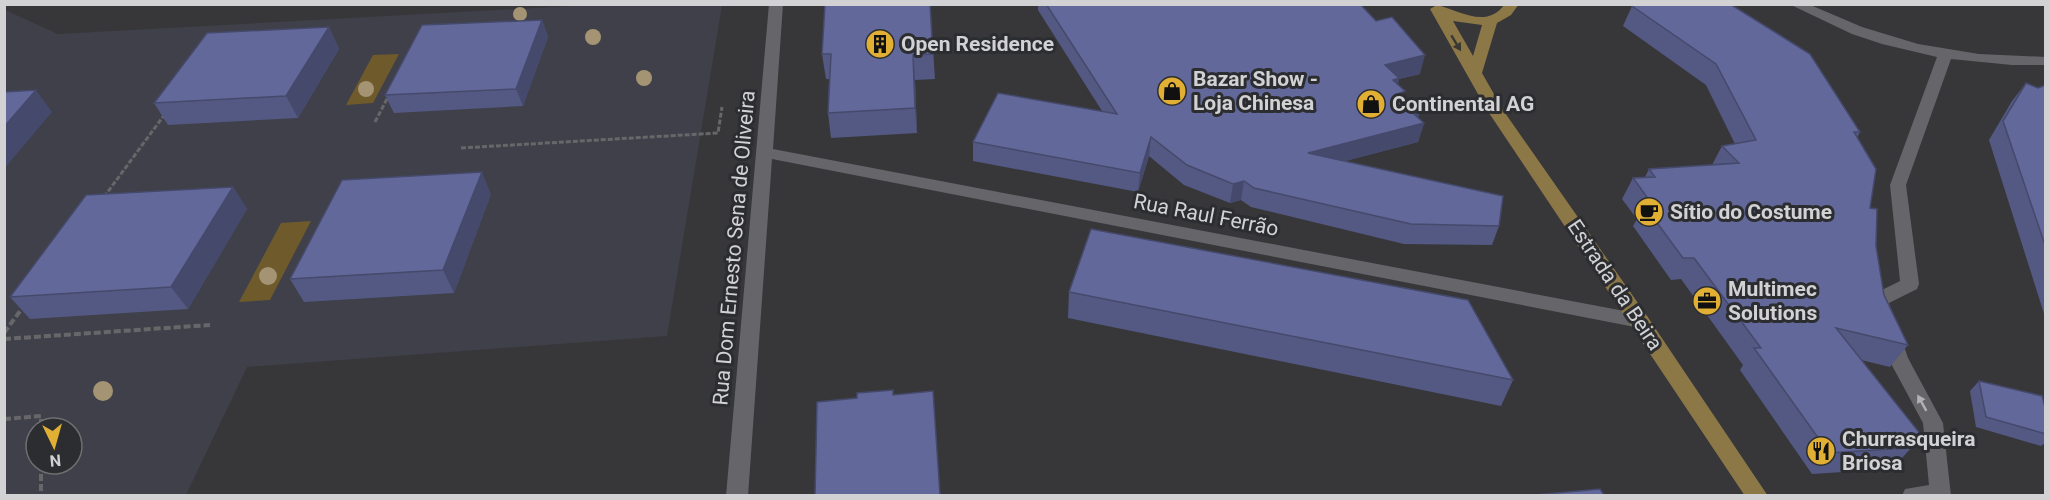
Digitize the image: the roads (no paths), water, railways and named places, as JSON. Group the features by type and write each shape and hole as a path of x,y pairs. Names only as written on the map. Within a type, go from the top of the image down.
{"main road":[{"path":"1475,73 1491,20 1502,17 1512,5"},
{"name":"Estrada da Beira","path":"1435,8 1464,20 1491,20"},
{"name":"Estrada da Beira","path":"1435,8 1495,110 1757,495"}],"street":[{"name":"Rua Dom Ernesto Sena de Oliveira","path":"737,495 776,4"},
{"path":"1796,4 1832,22 1879,39 1945,55 1999,62 2046,61"},
{"path":"1913,495 1941,493 1933,423 1898,358 1879,300 1910,284 1898,185 1945,55"},
{"name":"Rua Raul Ferrão","path":"763,152 1640,321"}],"place":[{"name":"Open Residence","path":"880,44"},
{"name":"Bazar Show - Loja Chinesa","path":"1172,91"},
{"name":"Continental AG","path":"1371,104"},
{"name":"Sítio do Costume","path":"1649,212"},
{"name":"Multimec Solutions","path":"1707,301"},
{"name":"Churrasqueira Briosa","path":"1821,451"}]}
